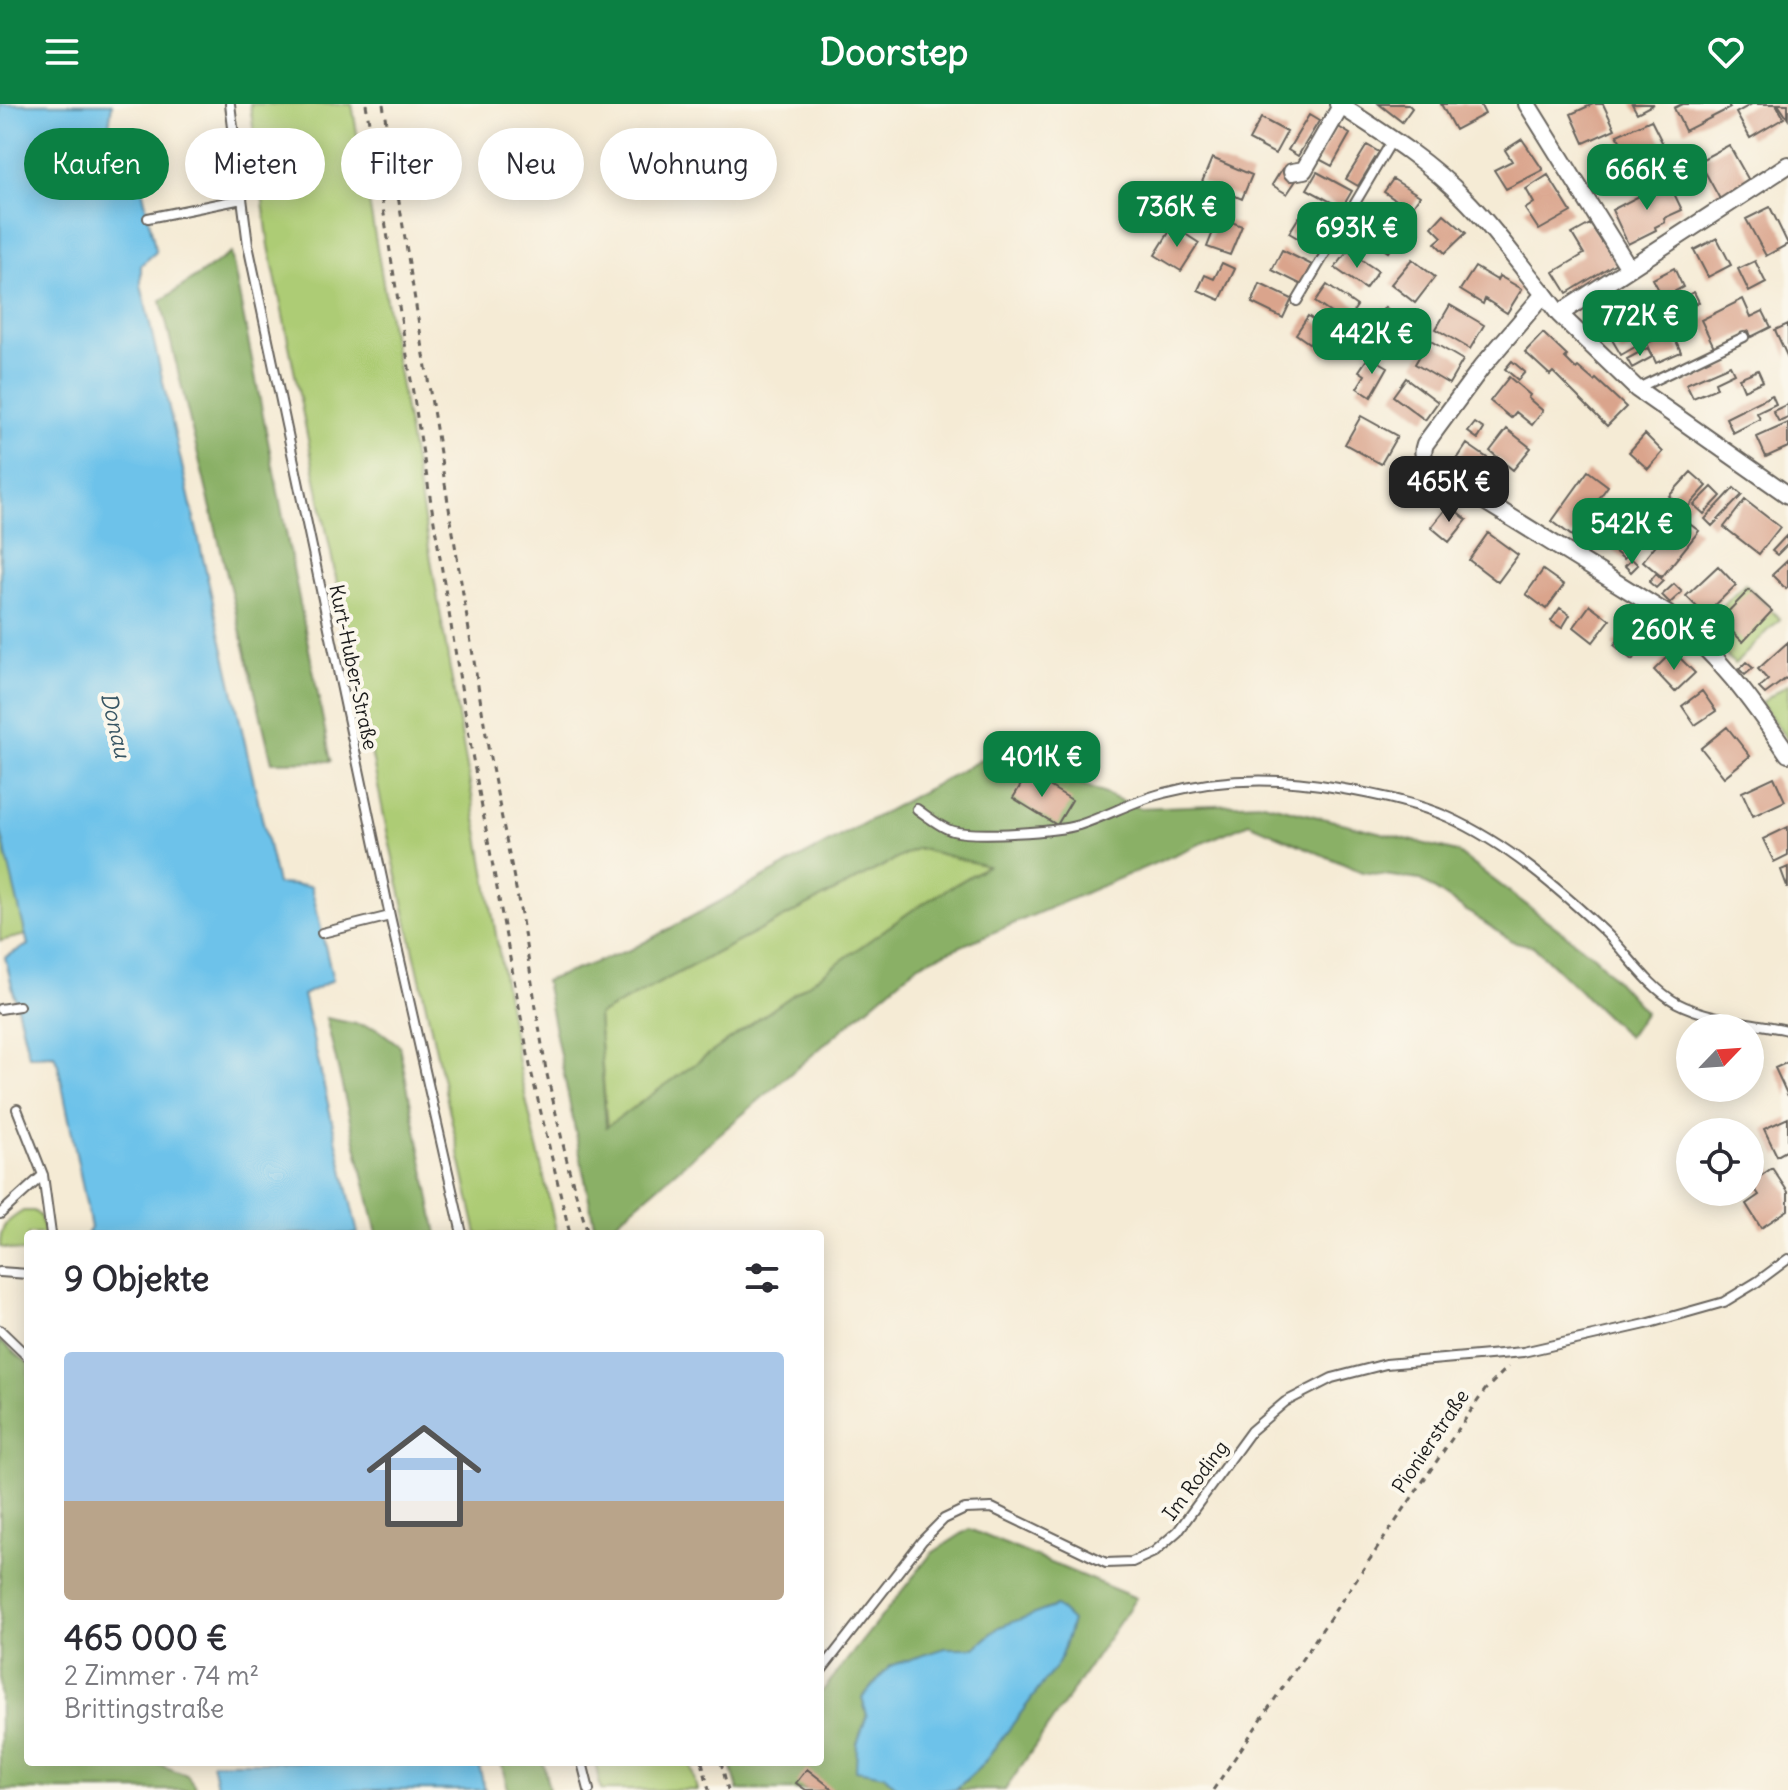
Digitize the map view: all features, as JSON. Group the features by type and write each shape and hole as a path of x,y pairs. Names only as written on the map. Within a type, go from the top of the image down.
{"street":[{"path":"1527,104 1629,268"},
{"path":"1292,172 1304,170 1340,105 1393,138 1467,201 1559,314 1637,389 1788,495"},
{"path":"1559,314 1788,165"},
{"path":"1544,294 1481,368 1425,444 1423,458 1433,469 1690,631 1732,675 1788,754"}],"lane":[{"name":"Kurt-Huber-Straße","path":"230,104 233,128"},
{"path":"1297,301 1393,138"},
{"path":"148,218 237,200"},
{"name":"Kurt-Huber-Straße","path":"242,200 248,245 390,916 461,1230"},
{"path":"1637,389 1744,337"},
{"path":"917,809 952,831 1016,833 1076,826 1162,793 1222,783 1277,780 1336,787 1392,799 1448,817 1502,848 1557,888 1606,933 1658,989 1677,1003 1697,1011 1788,1030"},
{"path":"322,933 390,916"},
{"path":"0,1009 19,1006"},
{"path":"17,1109 43,1175 50,1230"},
{"path":"0,1214 43,1175"},
{"path":"1523,1352 1646,1324 1724,1302 1788,1259"},
{"path":"0,1272 24,1274"},
{"path":"0,1330 24,1353"},
{"name":"Im Roding","path":"824,1667 922,1541 944,1519 965,1509 992,1508 1106,1563 1132,1562 1154,1552 1178,1531 1251,1431 1285,1402 1332,1378 1386,1364 1523,1352"},
{"path":"583,1766 589,1790"}],"path":[{"path":"366,104 472,754 531,1071 569,1230"},
{"path":"383,104 481,707 521,914 546,1070 569,1170 587,1230"},
{"name":"Pionierstraße","path":"1213,1790 1485,1390 1523,1352"},
{"path":"703,1766 709,1790"},
{"path":"722,1766 728,1790"}],"green space":[{"path":"250,104 352,104 356,128 341,128 341,200 369,200 520,1073 556,1230 476,1230 387,831 269,246 263,200 325,200 325,128 253,128"},
{"path":"231,253 331,761 272,762 161,301"},
{"path":"1745,584 1780,619 1735,664 1700,629"},
{"path":"1788,684 1788,741 1761,703"},
{"path":"999,750 1139,808 1263,803 1457,852 1595,957 1645,1012 1628,1037 1533,946 1512,941 1420,880 1362,872 1249,823 919,964 607,1230 595,1230 545,981 632,949","holes":["917,848 987,866 914,909 606,1127 598,1015"]},
{"path":"0,828 26,935 0,941"},
{"path":"917,848 988,865 914,909 607,1128 598,1015"},
{"path":"326,1018 376,1028 399,1045 436,1230 376,1230"},
{"path":"23,1211 34,1211 40,1216 44,1230 24,1230 24,1252 0,1247 1,1234 12,1218"},
{"path":"0,1341 24,1360 24,1766 163,1766 187,1775 198,1790 0,1790"},
{"path":"969,1529 1136,1598 1005,1790 955,1790 983,1764 999,1627 975,1648 945,1648 890,1666 862,1698 867,1715 857,1744 899,1790 738,1790 731,1766 824,1766 824,1689 932,1553"},
{"path":"502,1766 544,1766 549,1790 508,1790"},
{"path":"596,1766 691,1766 697,1790 601,1790"}],"water":[{"name":"Donau","path":"0,104 112,104 109,128 24,128 24,200 145,200 156,252 141,265 141,285 277,884 311,886 333,980 303,995 357,1230 90,1230 58,1065 54,1055 29,1056 5,957 28,945 0,828"},
{"path":"1056,1606 1072,1621 1059,1662 983,1764 955,1790 899,1790 884,1775 856,1770 857,1744 867,1715 862,1698 890,1666 945,1648 975,1648 999,1627"},
{"path":"213,1766 479,1766 485,1790 218,1790"}],"building":[{"path":"1379,104 1408,104 1412,108 1402,122"},
{"path":"1441,104 1480,104 1485,114 1455,130"},
{"path":"1593,104 1603,104 1615,129 1584,143 1571,114"},
{"path":"1632,104 1654,104 1637,113"},
{"path":"1682,104 1728,104 1730,108 1685,131 1674,108"},
{"path":"1752,104 1776,104 1784,118 1750,138 1736,113"},
{"path":"1778,104 1788,104 1788,119"},
{"path":"1309,115 1319,121 1298,156 1288,150"},
{"path":"1261,118 1287,132 1275,154 1249,140"},
{"path":"1651,120 1666,150 1633,165 1617,135"},
{"path":"1337,126 1350,134 1332,166 1319,159"},
{"path":"1522,139 1543,170 1506,189 1494,170 1512,161 1505,150"},
{"path":"1367,145 1379,152 1358,186 1346,179"},
{"path":"1729,145 1751,184 1721,201 1699,161"},
{"path":"1212,158 1252,175 1242,199 1202,182"},
{"path":"1282,169 1297,179 1287,194 1272,185"},
{"path":"1317,172 1352,191 1342,208 1307,189"},
{"path":"1548,175 1571,212 1539,230 1525,209 1534,203 1526,189"},
{"path":"1393,179 1420,196 1410,210 1384,192"},
{"path":"1668,181 1682,210 1664,218 1665,222 1655,227 1656,230 1628,244 1612,210"},
{"path":"1770,207 1788,244 1766,256 1746,219"},
{"path":"1371,214 1400,235 1388,252 1358,231"},
{"path":"1444,214 1466,233 1445,253 1435,243 1442,237 1432,227"},
{"path":"1219,217 1242,226 1230,255 1207,247"},
{"path":"1299,217 1329,235 1320,251 1289,233"},
{"path":"1590,224 1616,263 1567,293 1554,272 1584,254 1572,234"},
{"path":"1173,226 1199,243 1181,271 1155,255"},
{"path":"1717,238 1731,265 1708,277 1694,250"},
{"path":"1282,250 1312,265 1302,285 1272,270"},
{"path":"1348,251 1378,271 1365,289 1335,268"},
{"path":"1412,259 1435,277 1415,303 1391,284"},
{"path":"1755,261 1766,283 1749,292 1738,269"},
{"path":"1222,263 1235,269 1220,300 1198,290 1205,275 1214,279"},
{"path":"1475,267 1497,280 1499,276 1522,289 1507,313 1485,299 1483,304 1460,290"},
{"path":"1674,268 1683,287 1663,298 1653,279"},
{"path":"1260,284 1292,299 1283,318 1252,303"},
{"path":"1327,285 1357,306 1345,323 1315,302"},
{"path":"1694,292 1699,302 1688,307 1683,297"},
{"path":"1743,299 1751,317 1763,311 1771,327 1751,337 1749,331 1714,347 1701,320"},
{"path":"1450,305 1484,325 1470,349 1436,329"},
{"path":"1628,305 1647,340 1621,355 1601,321"},
{"path":"1385,307 1405,322 1387,346 1367,331"},
{"path":"1308,316 1338,337 1326,355 1296,334"},
{"path":"1788,324 1788,358 1775,330"},
{"path":"1672,332 1681,352 1656,363 1647,343"},
{"path":"1543,333 1576,369 1578,367 1594,381 1596,379 1626,407 1607,426 1553,372 1550,375 1525,352"},
{"path":"1429,340 1463,360 1449,384 1415,364"},
{"path":"1647,348 1652,357 1632,368 1627,359"},
{"path":"1369,356 1388,367 1371,397 1357,388 1365,375 1359,371"},
{"path":"1512,361 1525,372 1518,380 1505,369"},
{"path":"1730,365 1734,373 1715,382 1717,388 1693,398 1686,384"},
{"path":"1758,370 1763,381 1744,390 1739,378"},
{"path":"1509,377 1543,411 1532,425 1516,412 1511,418 1490,401"},
{"path":"1406,378 1438,402 1425,420 1393,396"},
{"path":"1772,395 1776,404 1757,413 1760,419 1733,433 1726,418"},
{"path":"1788,404 1788,418 1779,422 1773,411"},
{"path":"1361,416 1397,436 1381,464 1345,444"},
{"path":"1475,423 1484,429 1478,439 1468,432"},
{"path":"1788,423 1788,447 1766,457 1757,437"},
{"path":"1507,429 1531,448 1513,470 1490,451"},
{"path":"1645,434 1663,452 1648,469 1629,452"},
{"path":"1467,444 1493,462 1478,484 1452,467"},
{"path":"1588,471 1608,486 1572,536 1552,521"},
{"path":"1691,472 1707,486 1685,510 1669,496"},
{"path":"1712,487 1721,496 1704,514 1694,505"},
{"path":"1734,488 1742,495 1712,526 1705,519"},
{"path":"1745,500 1780,527 1759,554 1724,527"},
{"path":"1449,505 1467,520 1449,542 1431,527"},
{"path":"1633,506 1654,523 1624,559 1603,542"},
{"path":"1679,516 1699,531 1662,577 1643,561"},
{"path":"1488,533 1518,555 1498,582 1469,560"},
{"path":"1786,536 1788,544 1777,555 1772,551"},
{"path":"1632,559 1638,565 1631,572 1625,566"},
{"path":"1788,560 1788,587 1786,589 1772,575"},
{"path":"1718,566 1736,585 1705,615 1686,596"},
{"path":"1543,570 1564,585 1546,609 1526,594"},
{"path":"1656,574 1663,581 1656,588 1649,582"},
{"path":"1674,584 1682,592 1670,603 1662,595"},
{"path":"1749,590 1772,611 1743,642 1720,620"},
{"path":"1590,605 1610,620 1593,642 1574,627"},
{"path":"1560,608 1570,615 1562,628 1551,621"},
{"path":"1630,626 1648,640 1632,660 1614,645"},
{"path":"1788,642 1788,677 1765,694 1759,688 1768,680 1758,669"},
{"path":"1673,651 1695,673 1675,692 1654,670"},
{"path":"1746,662 1753,668 1745,675 1739,669"},
{"path":"1702,691 1716,711 1695,725 1682,706"},
{"path":"1727,727 1750,756 1724,777 1701,748"},
{"path":"1028,773 1072,800 1057,825 1013,798"},
{"path":"1774,777 1785,801 1753,816 1742,792"},
{"path":"1788,827 1788,855 1774,862 1763,839"},
{"path":"1788,867 1788,889 1781,870"},
{"path":"1788,1062 1788,1096 1775,1068"},
{"path":"1788,1118 1788,1150 1777,1156 1764,1129"},
{"path":"1772,1168 1788,1192 1788,1210 1761,1228 1747,1206 1764,1206 1764,1174"},
{"path":"807,1769 834,1790 806,1790 796,1783"}]}
